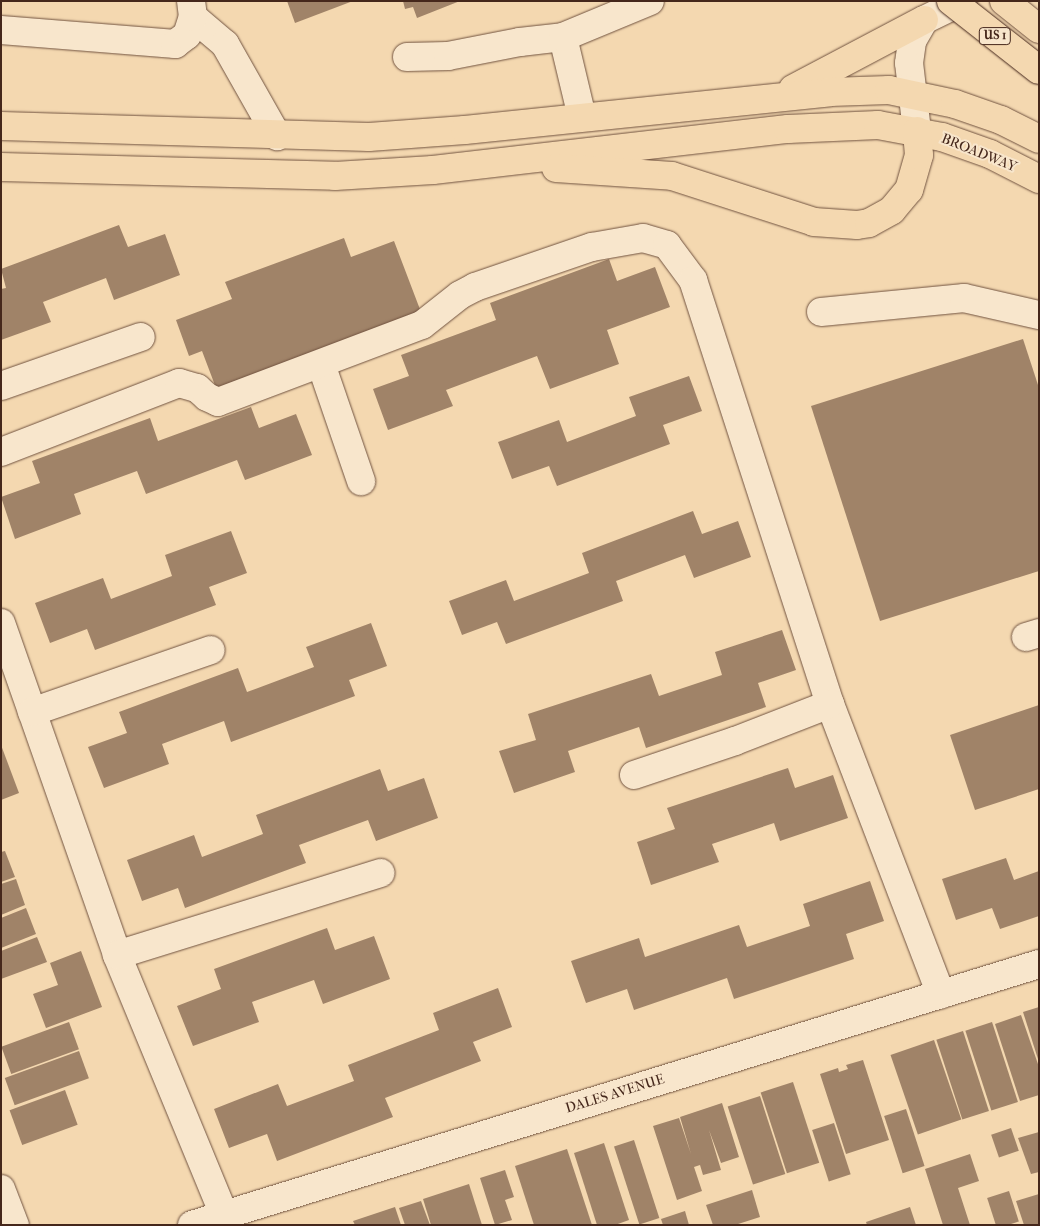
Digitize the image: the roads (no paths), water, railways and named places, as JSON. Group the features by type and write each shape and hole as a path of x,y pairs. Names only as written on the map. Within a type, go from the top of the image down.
{"highway":[{"name":"US 1","path":"951,1 1039,70"},
{"name":"US 1","path":"1004,1 1039,29"},
{"path":"779,96 924,20"},
{"path":"1,126 277,136 417,135 779,96 860,90 912,94 955,104 1001,120 1039,140"},
{"path":"1001,120 1039,119"},
{"name":"BROADWAY","path":"490,164 818,126 878,125 917,131 990,154 1039,179"},
{"path":"1,167 295,176 433,170 490,164 672,176 814,222 844,226 869,223 902,201 917,166 917,131"}],"street":[{"path":"407,57 448,56 513,43 563,37 650,1"},
{"path":"917,131 912,94 910,51 917,29 924,20 963,1"},
{"path":"1,30 175,44 187,35 192,9"},
{"path":"192,9 225,44 277,136"},
{"path":"563,37 582,117"},
{"path":"1,452 179,384 197,388 206,397 218,402 422,325 460,295 476,287 592,247 644,238 667,245 693,280 830,704 941,994"},
{"path":"821,312 964,298 1039,315"},
{"path":"1,386 141,337"},
{"path":"321,364 361,481"},
{"path":"1,623 117,954 224,1214"},
{"path":"32,712 211,650"},
{"path":"634,775 735,741 830,704"},
{"path":"117,954 381,873"},
{"name":"DALES AVENUE","path":"192,1225 1039,964"},
{"path":"1,1189 15,1225"}]}
